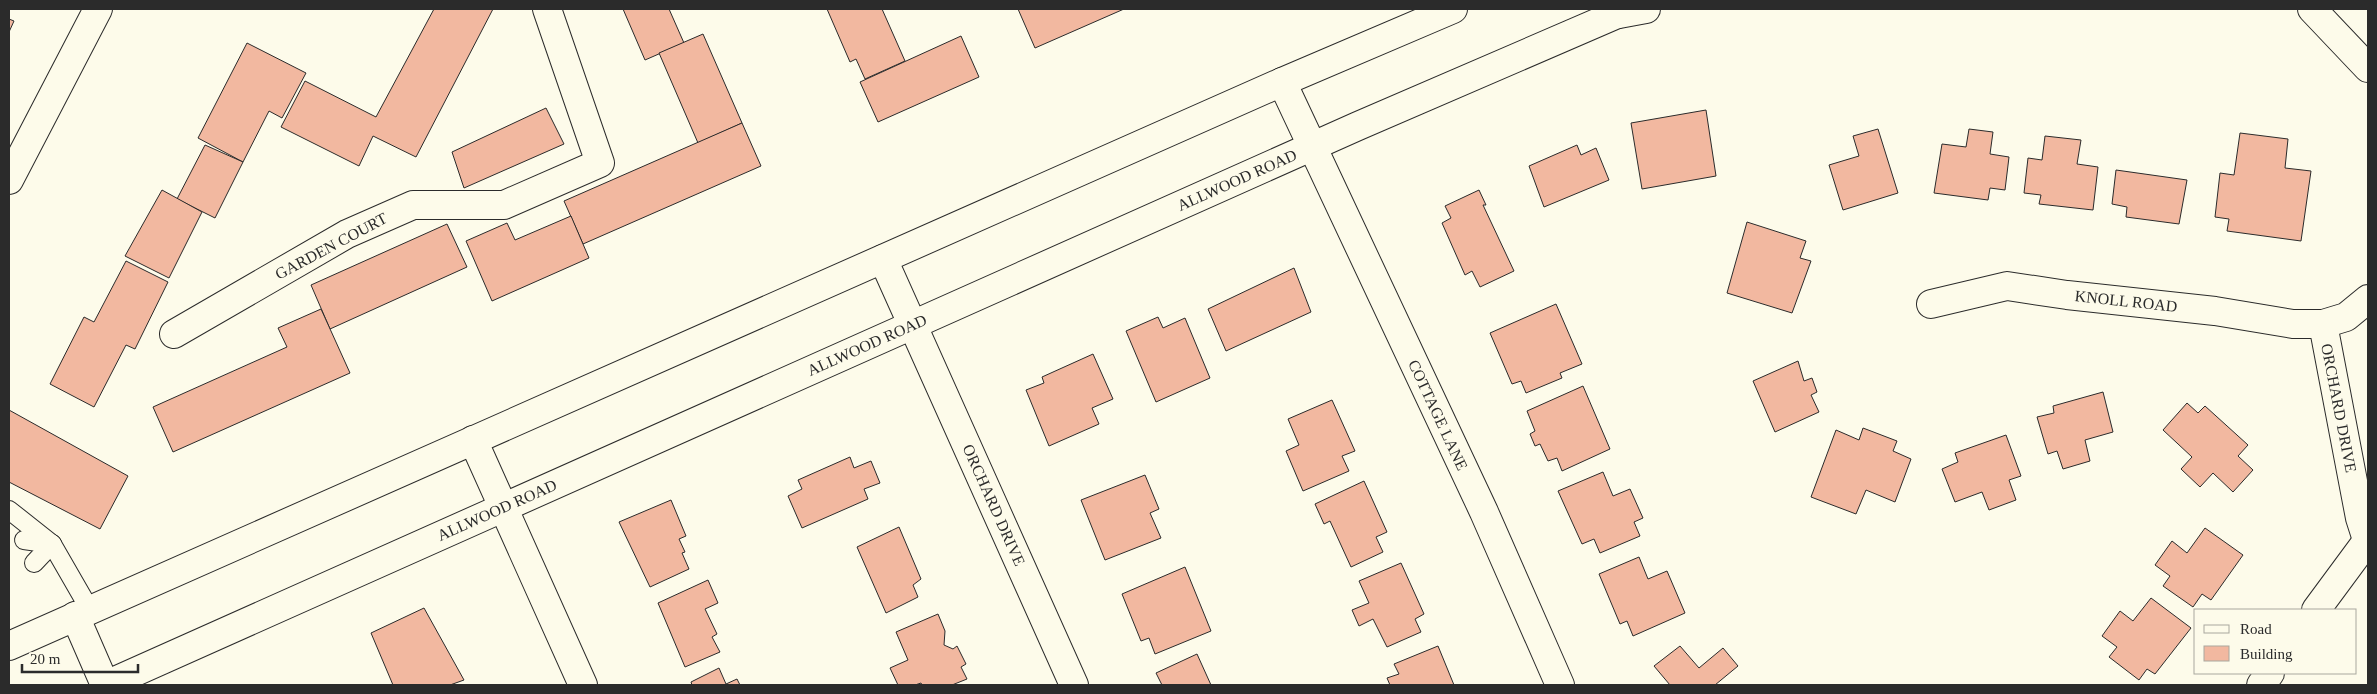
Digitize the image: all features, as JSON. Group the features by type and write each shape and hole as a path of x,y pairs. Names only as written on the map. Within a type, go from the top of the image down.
{"main road":[{"path":"9,180 98,9"},
{"name":"GARDEN COURT","path":"174,334 347,234 413,205 504,205 600,163 547,9"},
{"path":"9,646 1282,82 1453,9"},
{"name":"ALLWOOD ROAD","path":"106,685 1499,64 1624,12 1646,9"},
{"path":"2312,9 2368,68"},
{"name":"COTTAGE LANE","path":"1282,82 1484,512 1560,685"},
{"name":"ORCHARD DRIVE","path":"883,259 1074,685"},
{"name":"KNOLL ROAD","path":"1931,304 2007,286 2067,295 2215,311 2293,324 2323,324"},
{"name":"ORCHARD DRIVE","path":"2368,299 2346,317 2323,324 2360,518 2368,542"},
{"path":"473,440 501,508 583,685"},
{"path":"2317,609 2368,542"},
{"path":"82,613 106,685"},
{"path":"2261,685 2269,674"}],"lane":[{"path":"9,510 52,544 82,613"},
{"path":"24,540 52,544"},
{"path":"34,563 52,544"}],"building":[{"path":"434,9 493,9 416,157 373,136 359,166 281,127 305,81 376,117"},
{"path":"623,9 669,9 684,43 645,60"},
{"path":"827,9 882,9 905,61 865,79 856,59 850,62"},
{"path":"1018,9 1124,9 1035,48"},
{"path":"9,19 14,21 9,32"},
{"path":"703,34 742,123 698,143 659,53"},
{"path":"961,36 979,77 878,122 860,82"},
{"path":"247,43 306,73 282,118 269,111 243,162 198,138"},
{"path":"546,108 564,144 464,188 452,152"},
{"path":"1706,110 1716,176 1642,189 1631,123"},
{"path":"742,123 761,166 583,244 564,201"},
{"path":"1878,129 1898,193 1843,210 1829,165 1859,156 1853,136"},
{"path":"1969,129 1993,132 1990,154 2009,157 2005,190 1990,188 1988,200 1934,193 1942,144 1966,147"},
{"path":"2240,133 2288,139 2285,168 2311,171 2301,241 2227,231 2229,219 2215,217 2220,173 2234,175"},
{"path":"2045,136 2081,140 2077,164 2098,167 2093,210 2039,204 2041,195 2024,193 2028,158 2042,160"},
{"path":"205,145 243,162 215,218 177,199"},
{"path":"1577,145 1581,155 1596,148 1609,180 1544,207 1529,166"},
{"path":"2116,170 2187,180 2179,224 2126,217 2127,207 2112,204"},
{"path":"162,190 202,212 169,278 125,256"},
{"path":"1479,190 1486,205 1483,205 1514,271 1480,287 1472,271 1465,275 1442,223 1451,218 1445,206"},
{"path":"571,216 589,258 492,301 466,241 507,223 515,240"},
{"path":"1747,222 1806,241 1800,258 1811,261 1792,313 1727,293"},
{"path":"447,224 467,267 330,329 311,285"},
{"path":"126,261 168,282 135,349 126,345 94,407 50,384 84,317 94,322"},
{"path":"1294,268 1311,312 1226,351 1208,309"},
{"path":"1556,304 1582,364 1560,373 1562,378 1526,393 1521,381 1512,384 1490,333"},
{"path":"321,309 350,373 173,452 153,407 287,347 278,328"},
{"path":"1158,317 1163,328 1185,318 1210,378 1156,402 1126,331"},
{"path":"1093,354 1113,399 1092,408 1099,424 1049,446 1026,390 1044,383 1042,377"},
{"path":"1798,361 1804,381 1812,378 1817,392 1811,395 1819,412 1775,432 1753,381"},
{"path":"1583,386 1610,449 1562,471 1557,458 1548,461 1540,444 1535,446 1530,434 1535,431 1527,411"},
{"path":"2103,392 2113,432 2085,440 2090,461 2063,469 2057,451 2048,454 2037,417 2054,413 2053,406"},
{"path":"1332,400 1355,451 1342,456 1349,471 1303,491 1286,451 1299,445 1288,419"},
{"path":"2187,403 2198,413 2205,406 2248,445 2238,456 2253,470 2233,492 2213,473 2200,487 2181,469 2192,457 2163,430"},
{"path":"9,410 128,476 100,529 9,482"},
{"path":"1863,428 1897,441 1893,451 1911,459 1895,502 1866,490 1856,514 1811,497 1836,430 1859,440"},
{"path":"2006,435 2021,476 2009,480 2016,500 1989,510 1982,492 1955,502 1942,469 1958,462 1955,453"},
{"path":"850,457 854,468 871,461 880,483 864,489 868,499 802,528 788,496 802,489 798,480"},
{"path":"1603,472 1613,496 1630,489 1643,518 1634,522 1640,536 1600,553 1594,539 1582,544 1558,491"},
{"path":"1145,475 1159,509 1150,513 1161,538 1105,560 1081,500"},
{"path":"1364,481 1387,532 1376,537 1383,552 1351,567 1330,521 1324,524 1315,504"},
{"path":"671,500 686,536 679,539 685,552 682,553 689,569 650,587 619,522"},
{"path":"899,527 921,579 913,585 918,597 886,613 857,547"},
{"path":"2205,528 2243,555 2211,600 2202,594 2193,607 2163,586 2170,576 2155,565 2172,541 2187,553"},
{"path":"1639,557 1648,579 1667,571 1685,613 1633,636 1627,621 1620,624 1599,574"},
{"path":"1401,563 1424,614 1415,619 1421,632 1387,647 1373,619 1359,626 1352,610 1369,603 1359,581"},
{"path":"1185,567 1211,631 1155,654 1149,638 1141,641 1122,594"},
{"path":"708,580 718,603 705,609 717,634 712,637 720,652 685,667 658,603"},
{"path":"2151,598 2191,628 2155,674 2147,669 2139,680 2109,657 2117,647 2102,636 2120,611 2133,621"},
{"path":"424,608 464,680 450,685 393,685 371,633"},
{"path":"938,614 945,631 944,645 953,649 957,646 966,664 961,667 967,679 952,685 922,685 921,683 898,685 890,668 908,660 896,632"},
{"path":"1438,646 1454,685 1390,685 1387,678 1399,674 1394,664"},
{"path":"1680,646 1699,668 1723,648 1738,666 1715,685 1670,685 1654,666"},
{"path":"1197,654 1211,685 1162,685 1156,673"},
{"path":"719,668 726,684 737,679 740,685 692,685 691,682"}]}
